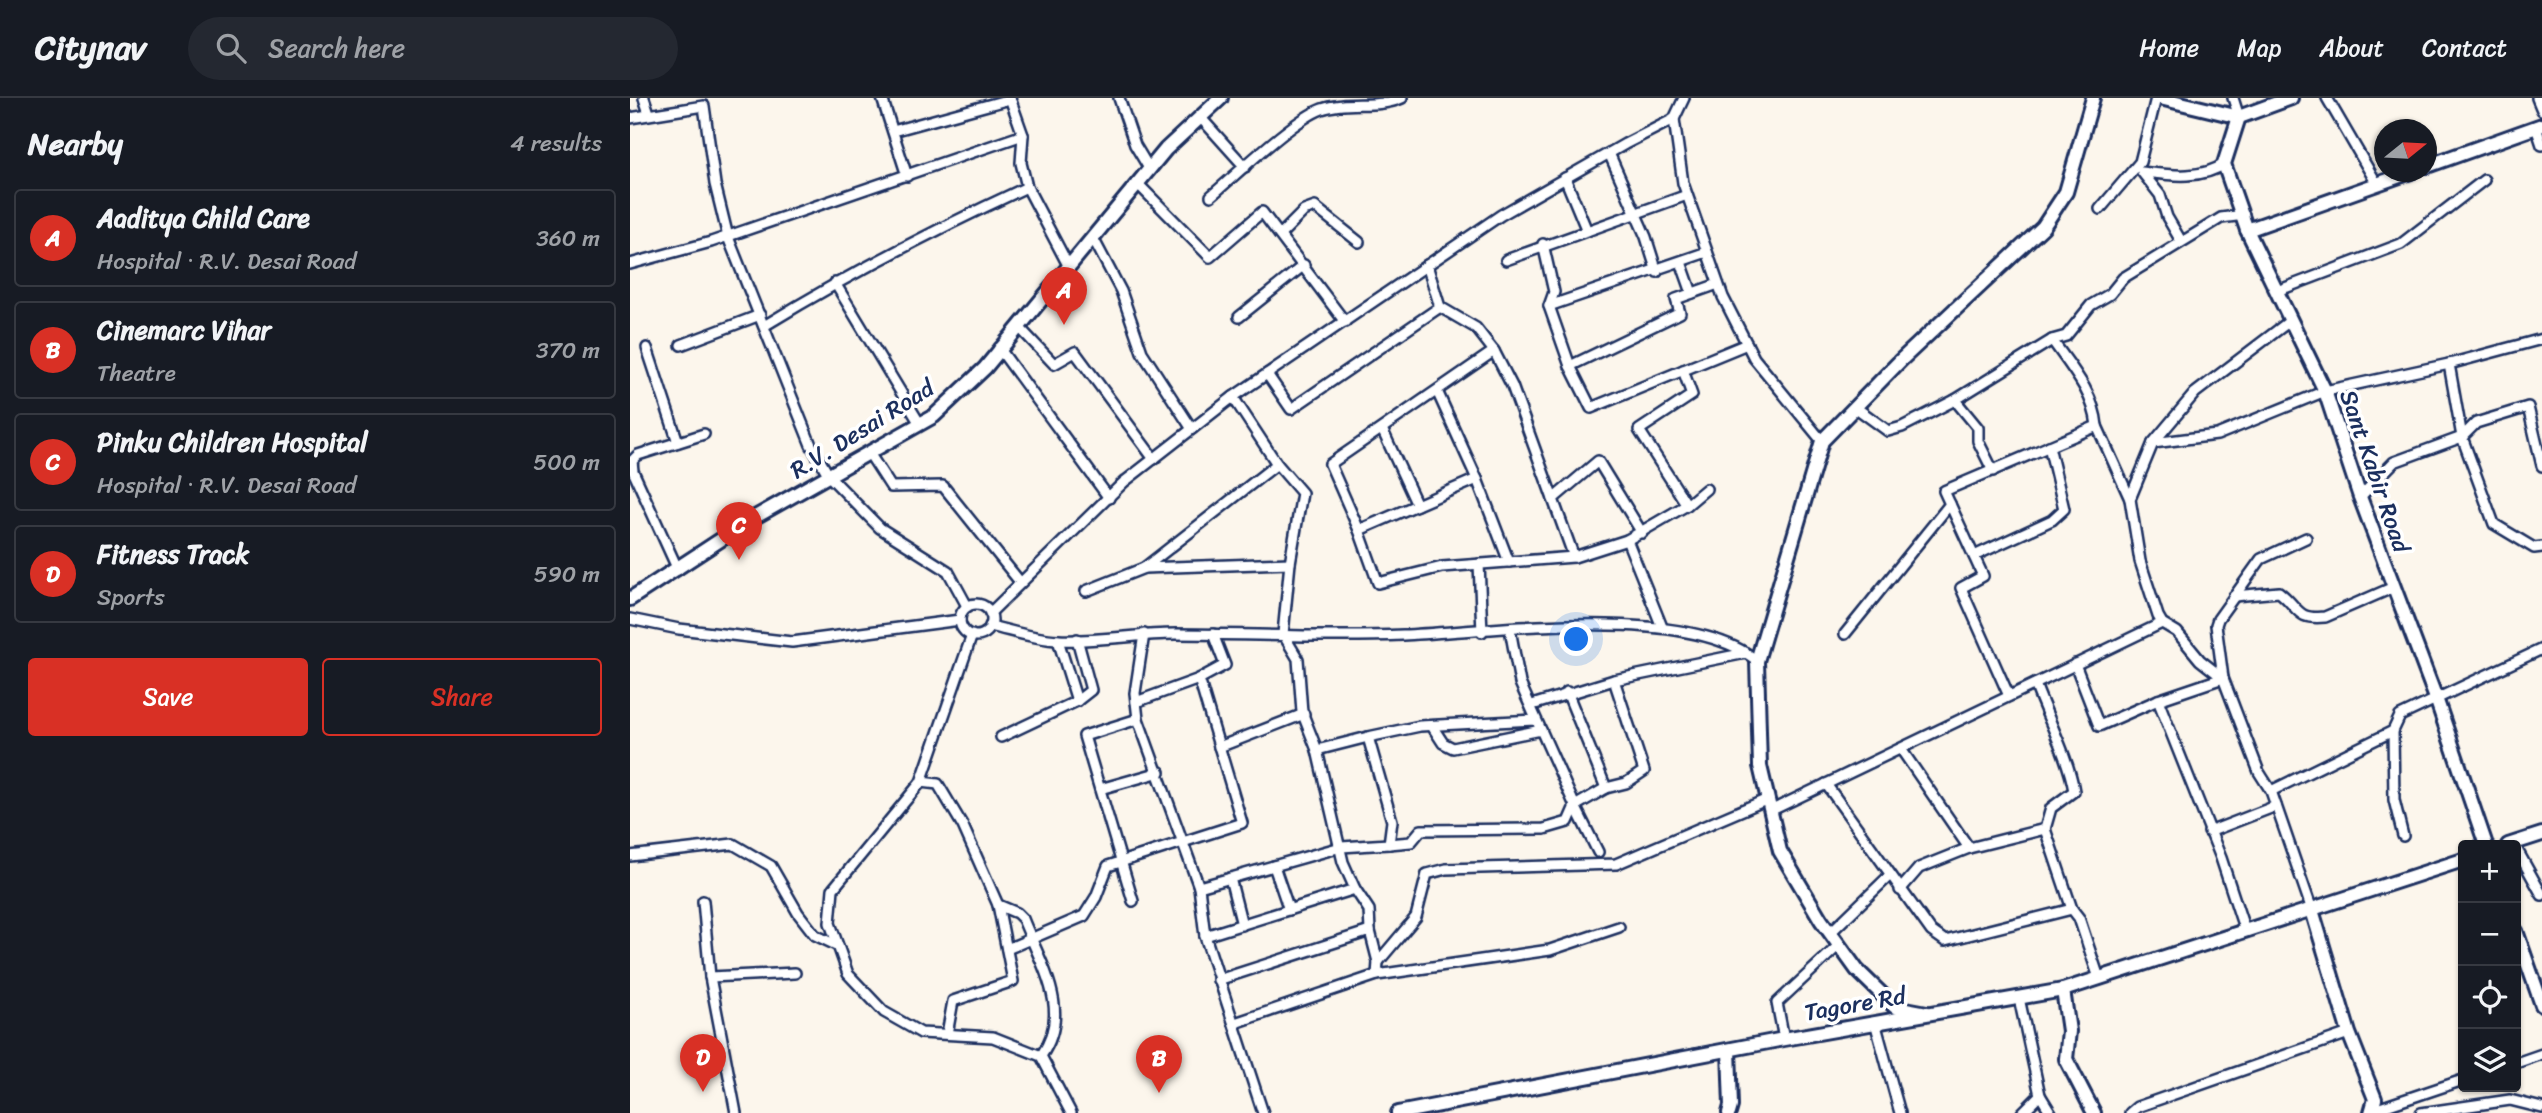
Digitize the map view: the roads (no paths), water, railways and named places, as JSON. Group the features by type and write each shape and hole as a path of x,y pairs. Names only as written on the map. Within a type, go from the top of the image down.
{"street":[{"path":"644,98 649,113"},
{"path":"882,98 907,176"},
{"path":"892,131 1010,98 1023,135 1021,163 1027,187 1069,267"},
{"path":"1119,98 1135,145 1150,170"},
{"name":"R.V. Desai Road","path":"630,599 757,516 934,416 985,368 1150,170 1221,98"},
{"path":"1211,197 1245,167 1324,108 1391,103 1402,98"},
{"path":"1684,98 1674,119 1687,195 1718,284 1754,358 1822,442"},
{"path":"1927,1013 1895,1007 1857,970 1830,933 1780,851 1760,766 1752,657 1822,442 2043,227 2066,192 2094,98"},
{"path":"2100,209 2140,162 2157,98 2239,117 2291,98"},
{"path":"2181,241 2167,217 2160,195 2142,172 2168,175 2211,173 2224,164 2239,117 2234,98"},
{"path":"2327,98 2377,184"},
{"path":"2537,98 2542,110"},
{"path":"630,118 704,106 715,184 727,237 811,445 829,476 880,528 948,570 967,606"},
{"path":"1201,118 1245,167"},
{"path":"967,606 960,620 963,630 972,635 982,635 990,626 990,613 1124,482 1233,397 1501,215 1674,119"},
{"path":"2437,162 2539,126 2542,145"},
{"path":"630,264 727,237 1023,135"},
{"path":"1609,153 1646,237 1657,271"},
{"name":"Sant Kabir Road","path":"2224,164 2244,215 2246,230 2325,391 2360,498 2437,701 2484,840"},
{"path":"1565,178 1587,231"},
{"path":"2277,291 2402,244 2484,180"},
{"path":"2246,230 2383,182"},
{"path":"1138,184 1210,257 1262,212 1345,322"},
{"path":"764,326 835,283 930,232 1027,187"},
{"path":"1506,260 1543,244 1687,195"},
{"path":"1280,235 1304,211 1315,207 1359,242"},
{"path":"1855,407 1888,430 1902,427 1955,400 2052,340 2066,335 2091,305 2110,294 2123,278 2181,241 2221,218 2244,215"},
{"path":"1093,238 1121,292 1142,352 1192,429"},
{"path":"1543,244 1554,292 1549,306 1570,366 1591,408 1747,344"},
{"path":"1549,306 1707,252"},
{"path":"1681,262 1692,293"},
{"path":"1239,317 1304,265"},
{"path":"1427,265 1440,307 1476,328 1494,351 1512,386 1574,557"},
{"path":"835,283 920,424"},
{"path":"1570,366 1680,313 1676,299 1718,284"},
{"path":"1267,374 1291,409 1440,307"},
{"path":"681,345 760,315"},
{"path":"2130,499 2153,443 2195,393 2291,320"},
{"path":"1019,327 1054,364 1075,352 1154,459"},
{"path":"2153,443 2217,435 2325,391 2449,364 2542,339"},
{"path":"2052,340 2084,386 2095,408 2097,426 2130,499 2140,561 2162,623 2177,632 2200,660 2223,678"},
{"path":"647,348 678,442"},
{"path":"999,348 1109,498"},
{"path":"1494,351 1330,464 1359,530 1378,583 1442,567 1574,557 1642,533 1687,505 1706,489"},
{"path":"2449,364 2462,437 2494,524 2534,548 2542,547"},
{"path":"1683,370 1692,395 1639,430 1687,505"},
{"path":"1437,391 1477,479 1509,562"},
{"path":"1233,397 1277,464 1302,494 1290,563 1283,634 1298,659 1304,714 1317,750 1354,890 1369,910 1370,931 1378,962 1377,975"},
{"path":"1955,400 1978,428 1979,441 1993,471"},
{"path":"2360,498 2394,461 2462,437 2476,423 2528,407 2539,444 2542,466"},
{"path":"2009,696 1961,588 1983,576 1944,491 2097,426"},
{"path":"1382,429 1417,505"},
{"path":"678,570 632,466 638,455 704,434"},
{"path":"1974,556 2052,520 2064,509 2049,446"},
{"path":"869,453 891,487 943,486 1020,582"},
{"path":"1553,499 1598,461 1642,533"},
{"path":"1086,591 1144,568 1277,464"},
{"path":"1359,530 1477,479"},
{"path":"1845,634 1950,504"},
{"path":"2306,538 2261,559 2216,625 2223,678 2259,772 2271,791 2312,910 2348,1033 2376,1110 2458,1082"},
{"path":"1627,540 1662,627"},
{"path":"1144,568 1290,563"},
{"path":"1479,564 1482,632"},
{"path":"2234,596 2278,592 2306,619 2325,617 2394,587"},
{"path":"967,606 978,604 990,613"},
{"path":"630,619 680,629 792,642 960,620"},
{"path":"1378,962 1416,917 1427,874 1446,869 1616,864 1826,785 2162,623"},
{"path":"990,626 1058,640 1144,634 1375,636 1510,629 1662,627 1694,631 1752,657"},
{"path":"1510,629 1520,683 1598,852"},
{"path":"1144,634 1136,702 1138,719 1160,772 1199,887 1205,936 1217,980 1236,1023 1263,1113"},
{"path":"1136,702 1199,679 1225,665 1213,634"},
{"path":"972,635 921,782 833,889 830,923 848,974 884,1012 921,1033 993,1037 1041,1056 1071,1113"},
{"path":"1001,737 1077,701 1091,690 1077,639"},
{"path":"1058,640 1077,701"},
{"path":"2403,836 2394,800 2393,731 2400,716 2437,701 2542,649"},
{"path":"1532,705 1567,692 1614,680 1752,657"},
{"path":"2075,664 2099,726 2223,678"},
{"path":"1007,949 1084,916 1096,897 1108,866 1184,844 1242,823 1199,679"},
{"path":"1199,887 1341,847 1412,842 1421,830 1544,829 1568,822 1575,806 1606,788 1626,783 1644,771 1614,680"},
{"path":"2035,684 2056,742 2071,770 2074,792 2051,808 2045,829 2099,978"},
{"path":"1567,692 1606,788"},
{"path":"2158,701 2221,858 2245,931"},
{"path":"1219,747 1304,714"},
{"path":"1133,901 1084,736 1138,719"},
{"path":"1317,750 1368,737 1432,726 1536,720"},
{"path":"1432,726 1443,743 1453,748 1541,730"},
{"path":"2271,791 2393,731"},
{"path":"1368,737 1392,821 1390,844"},
{"path":"1900,749 1969,848"},
{"path":"1100,789 1160,772"},
{"path":"921,782 938,784 963,826 998,905 1013,981 953,1001 947,1034"},
{"path":"1826,785 1889,876 1931,931 1945,941 2072,909"},
{"path":"2209,832 2276,806"},
{"path":"1900,890 1925,864 1969,848 2045,829"},
{"path":"2521,842 2542,834"},
{"path":"630,856 733,844 771,866 797,913 815,935 838,946"},
{"path":"2521,859 2542,895"},
{"name":"Tagore Rd","path":"1398,1113 1784,1038 2063,990 2458,862"},
{"path":"1274,866 1289,910"},
{"path":"1830,933 1889,876"},
{"path":"1230,878 1242,925"},
{"path":"1205,936 1354,890"},
{"path":"703,901 710,977 736,1113"},
{"path":"998,905 1023,919 1057,1013 1052,1040 1041,1056"},
{"path":"1236,1023 1377,975 1550,950 1619,927"},
{"path":"1217,980 1370,931"},
{"path":"1784,1038 1777,1003 1839,945"},
{"path":"2521,945 2542,1005"},
{"path":"710,977 795,973"},
{"path":"2063,990 2070,1031 2066,1059 2094,1113"},
{"path":"2019,998 2040,1095 2051,1113"},
{"path":"1875,1022 1900,1113"},
{"path":"2130,1113 2137,1107 2348,1033"},
{"path":"1728,1113 1731,1106 1729,1050"},
{"path":"2521,1061 2542,1054"},
{"path":"2022,1113 2040,1095"},
{"path":"2421,1113 2510,1100 2542,1108"}],"place":[{"name":"Aaditya Child Care","path":"1064,325"},
{"name":"Pinku Children Hospital","path":"739,560"},
{"name":"Fitness Track","path":"703,1092"},
{"name":"Cinemarc Vihar","path":"1159,1093"}]}
